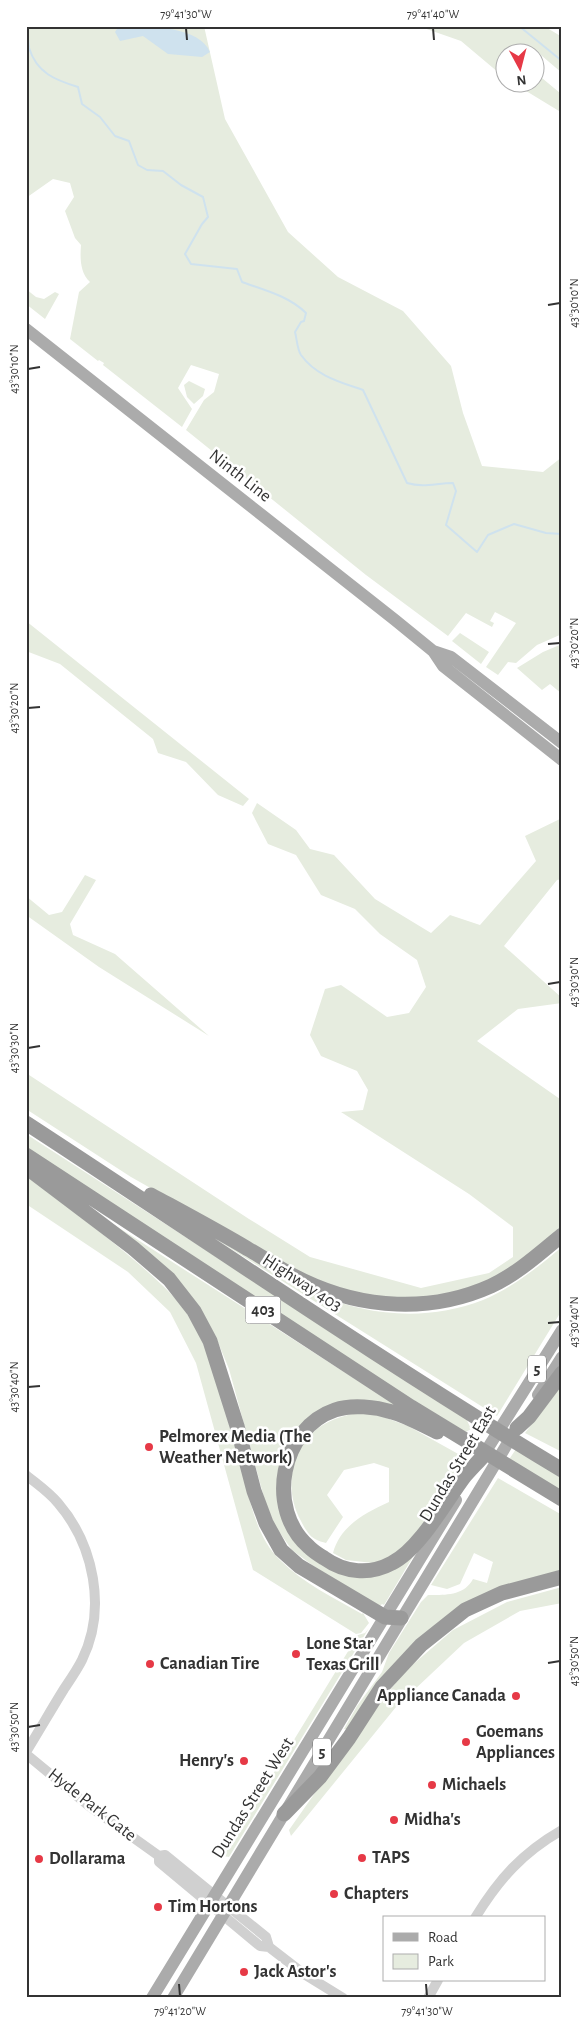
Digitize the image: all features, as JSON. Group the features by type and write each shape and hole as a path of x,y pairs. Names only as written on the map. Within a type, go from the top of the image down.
{"highway":[{"name":"Highway 403","path":"26,1123 484,1423 562,1470"},
{"name":"403","path":"26,1155 236,1293 501,1463 562,1499"},
{"path":"91,1165 144,1191 303,1281 345,1297 393,1306 431,1304 461,1297 492,1285 533,1260 562,1235"},
{"path":"26,1168 133,1248 169,1280 194,1312 210,1341 237,1426 254,1491 266,1524 280,1550 299,1566 385,1617 402,1618"},
{"path":"524,1420 562,1374"},
{"path":"485,1454 467,1477 404,1556 392,1564 368,1571 348,1570 330,1562 308,1547 295,1529 287,1513 283,1497 286,1466 292,1449 317,1418 336,1409 371,1408 392,1412 501,1463"},
{"path":"484,1423 518,1435 562,1459"},
{"path":"284,1814 320,1776 349,1738 382,1687 421,1645 465,1610 502,1593 562,1577"}],"main road":[{"name":"Ninth Line","path":"26,329 433,651 443,666 562,760"},
{"name":"Ninth Line","path":"433,651 451,657 562,743"},
{"name":"Dundas Street East","path":"485,1454 562,1330"},
{"name":"Dundas Street East","path":"402,1618 562,1357"},
{"name":"Dundas Street East","path":"385,1617 467,1477"},
{"name":"Dundas Street West","path":"173,1998 219,1906 385,1617"},
{"name":"Dundas Street West","path":"152,1998 284,1814 402,1618"}],"street":[{"path":"26,1475 49,1493 68,1516 79,1535 88,1557 95,1594 90,1636 82,1660 26,1753"},
{"name":"Hyde Park Gate","path":"26,1753 89,1806 159,1856 159,1862 219,1906 266,1937 269,1947 304,1974 343,1998"},
{"path":"476,1916 514,1864 544,1840 562,1830"},
{"path":"428,1998 437,1982"}],"green space":[{"path":"26,26 204,26 225,119 288,232 338,277 403,311 451,366 463,413 482,466 543,472 562,457 562,634 537,645 516,663 508,662 498,675 486,667 516,623 495,612 490,621 494,623 492,627 466,613 448,636 366,575 186,430 204,400 214,392 219,374 191,365 178,388 192,409 182,427 103,365 104,363 98,361 70,339 79,292 90,282 82,270 81,245 75,238 65,211 74,197 70,183 53,179 26,198"},
{"path":"418,26 544,26 562,37 562,73 546,59 546,42 496,42 496,70 461,41"},
{"path":"546,81 560,93 559,111 528,92 546,92"},
{"path":"26,289 36,297 44,299 55,292 59,294 45,319 26,304"},
{"path":"189,381 205,389 203,396 194,404 187,397 184,385"},
{"path":"26,621 249,799 243,806 218,795 186,762 158,753 153,739 60,664 26,651"},
{"path":"460,633 489,652 481,664 452,641"},
{"path":"562,644 562,694 550,684 542,690 517,668 543,652"},
{"path":"257,803 296,830 310,849 334,855 375,899 431,933 450,915 480,925 536,861 525,836 562,818 562,879 557,880 504,946 562,998 562,1003 518,1009 477,1041 560,1099 562,1097 562,1234 484,1289 415,1304 343,1292 292,1268 131,1177 26,1109 26,1073 310,1257 421,1288 489,1273 513,1257 513,1227 469,1194 341,1112 363,1110 368,1090 357,1071 321,1056 310,1035 325,989 341,985 387,1017 409,1013 426,987 417,960 380,934 355,909 321,895 296,855 268,844 252,813"},
{"path":"85,875 96,880 70,924 73,935 115,954 209,1036 99,967 26,915 26,896 49,915 62,912"},
{"path":"26,1134 466,1418 471,1429 466,1432 447,1423 26,1148"},
{"path":"26,1176 98,1230 140,1265 167,1290 186,1312 200,1337 215,1373 227,1410 254,1516 265,1540 280,1560 299,1576 330,1596 363,1613 369,1623 361,1633 356,1634 253,1570 196,1363 170,1312 128,1272 26,1204"},
{"path":"113,1224 416,1418 357,1402 300,1430 283,1514 342,1573 417,1550 384,1605 380,1606 324,1574 292,1550 275,1526 265,1501 229,1369 215,1335"},
{"path":"209,1235 316,1293 356,1307 399,1313 442,1311 463,1307 483,1300 514,1283 562,1247 562,1310 497,1416"},
{"path":"562,1384 562,1452 525,1433"},
{"path":"356,1413 378,1415 408,1426 469,1460 419,1533 394,1559 373,1563 346,1560 333,1553 341,1535 347,1528 371,1511 389,1502 389,1468 374,1463 344,1470 327,1495 343,1517 326,1543 313,1538 305,1529 293,1501 293,1469 300,1449 306,1440 322,1425"},
{"path":"516,1449 562,1476 562,1493 508,1461"},
{"path":"498,1478 562,1515 562,1575 465,1608 347,1729 344,1729 357,1706 382,1672 389,1653 421,1602 428,1595 459,1592 465,1589 473,1579 487,1583 493,1562 474,1553 460,1584 447,1589 431,1585"},
{"path":"562,1587 562,1603 520,1611 464,1643 396,1707 291,1836 289,1830 359,1730 404,1672 453,1630 507,1602"},
{"path":"369,1628 229,1857 223,1856 358,1635 365,1633"}],"water":[{"path":"119,26 155,27 183,32 204,43 210,52 202,57 168,54 143,36 120,41 115,32"}],"waterway":[{"path":"519,26 562,61"},
{"path":"26,28 29,48 37,64 54,78 78,87 82,104 100,117 115,136 129,141 138,165 147,170 163,171 181,185 203,197 208,217 185,254 191,264 237,269 242,282 276,294 299,307 306,313 304,321 301,322 295,332 301,355 321,373 363,390 407,483 425,485 453,483 456,491 446,525 477,552 488,535 514,524 546,533 562,534"}],"place":[{"name":"Pelmorex Media (The Weather Network)","path":"149,1447"},
{"name":"Lone Star Texas Grill","path":"296,1654"},
{"name":"Canadian Tire","path":"150,1664"},
{"name":"Appliance Canada","path":"516,1696"},
{"name":"Goemans Appliances","path":"466,1742"},
{"name":"Henry's","path":"244,1761"},
{"name":"Michaels","path":"432,1785"},
{"name":"Midha's","path":"394,1820"},
{"name":"TAPS","path":"362,1858"},
{"name":"Dollarama","path":"39,1859"},
{"name":"Chapters","path":"334,1894"},
{"name":"Tim Hortons","path":"158,1907"},
{"name":"Jack Astor's","path":"244,1972"}]}
